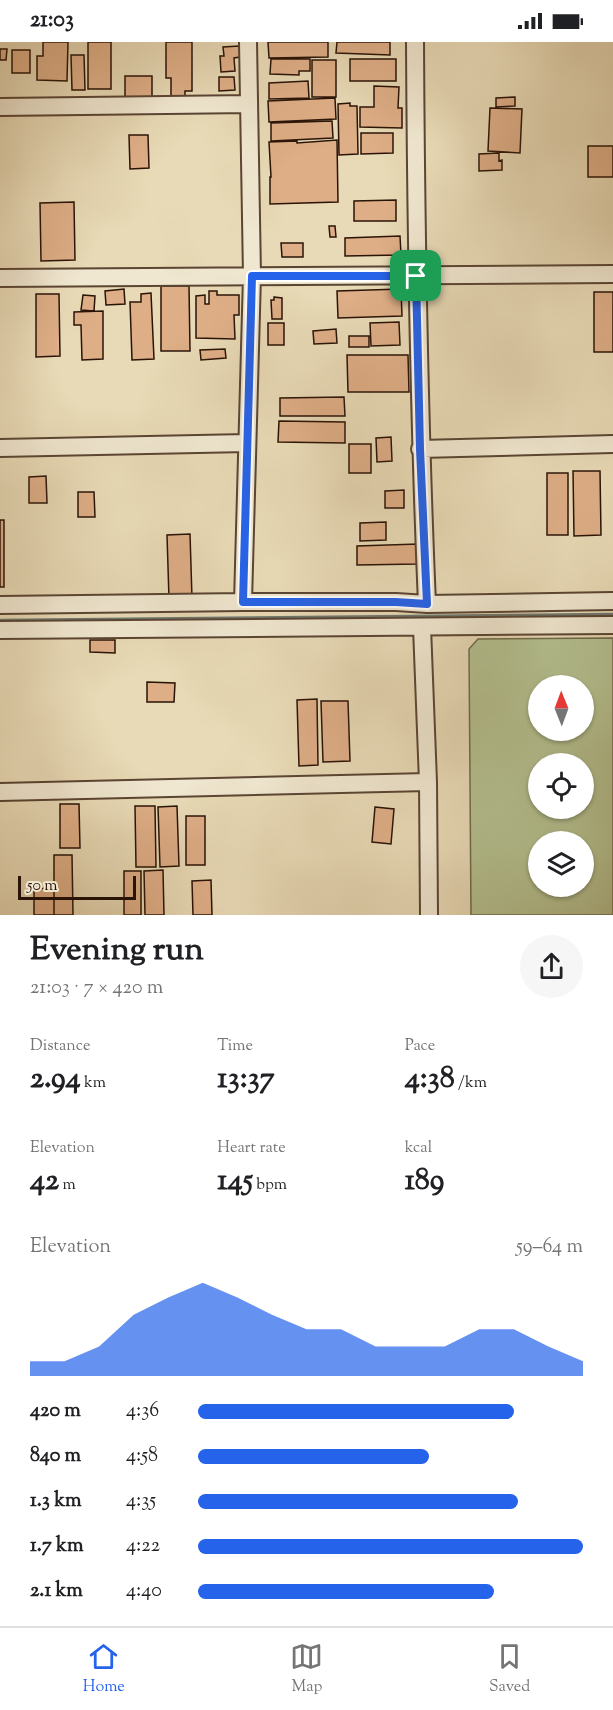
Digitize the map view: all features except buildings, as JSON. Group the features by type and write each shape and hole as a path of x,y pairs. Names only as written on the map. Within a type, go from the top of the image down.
{"street":[{"path":"243,602 252,276 248,42"},
{"path":"415,42 416,276 420,449 427,604"},
{"path":"0,107 249,104"},
{"path":"0,278 613,274"},
{"path":"0,448 247,443"},
{"path":"420,449 613,444"},
{"path":"0,605 243,602 427,604 613,600"},
{"path":"0,630 613,625"},
{"path":"422,627 428,782 429,915"},
{"path":"0,792 428,782"}],"green space":[{"path":"613,638 613,915 471,915 469,649 478,639"}],"waterway":[{"path":"0,621 613,615"}],"route":[{"path":"252,276 416,276 420,449 427,604 243,602 252,276"}]}
